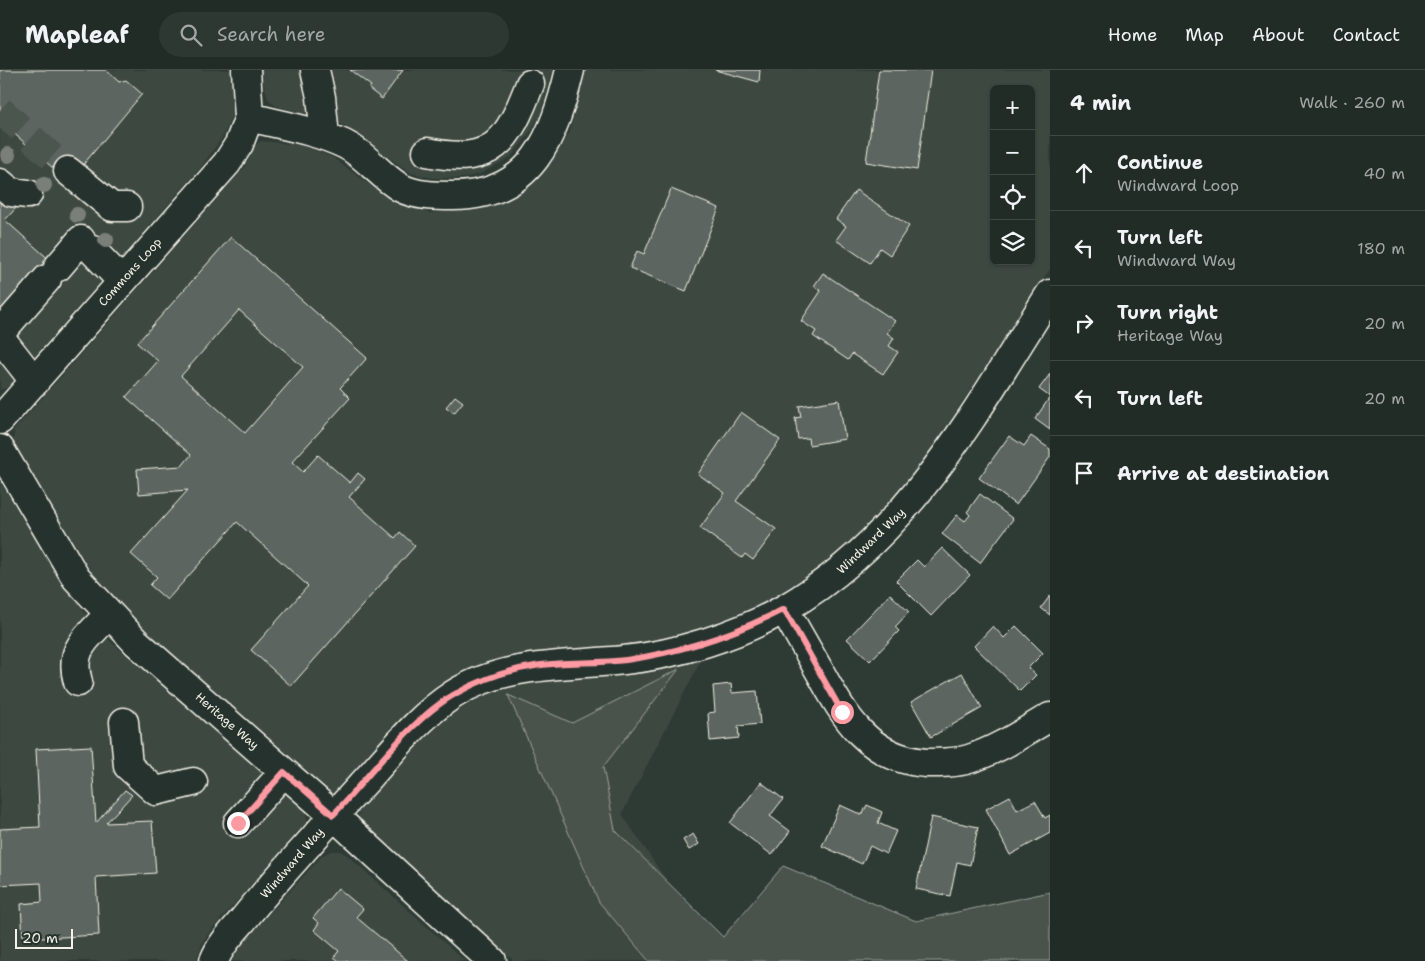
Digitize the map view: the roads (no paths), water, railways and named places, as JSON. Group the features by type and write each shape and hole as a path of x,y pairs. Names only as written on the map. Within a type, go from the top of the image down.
{"street":[{"name":"Commons Loop","path":"0,420 227,163 239,144 249,117 246,70"},
{"path":"315,70 325,136"},
{"path":"249,117 325,136 346,145 401,188 437,196 470,196 512,179 533,162 550,136 561,105 570,70"},
{"path":"427,152 446,156 472,156 496,146 513,125 530,84"},
{"path":"68,171 112,207 127,207"},
{"path":"0,183 11,192 28,194"},
{"path":"35,382 3,339 52,273 87,245 122,281"},
{"name":"Windward Way","path":"214,961 218,949 333,815 423,717 456,693 495,676 536,666 626,660 701,644 752,625 784,609 842,571 889,527 913,500 957,442 1050,294"},
{"name":"Heritage Way","path":"0,449 76,578 109,614 136,642 333,815 492,961"},
{"path":"784,609 842,712 862,735 894,756 917,762 934,763 968,760 992,750 1050,717"},
{"path":"78,682 74,669 76,652 109,614"},
{"path":"124,722 128,766 156,791 193,782"},
{"path":"238,823 284,772"}],"tunnel":[{"path":"0,110 68,171"}]}
